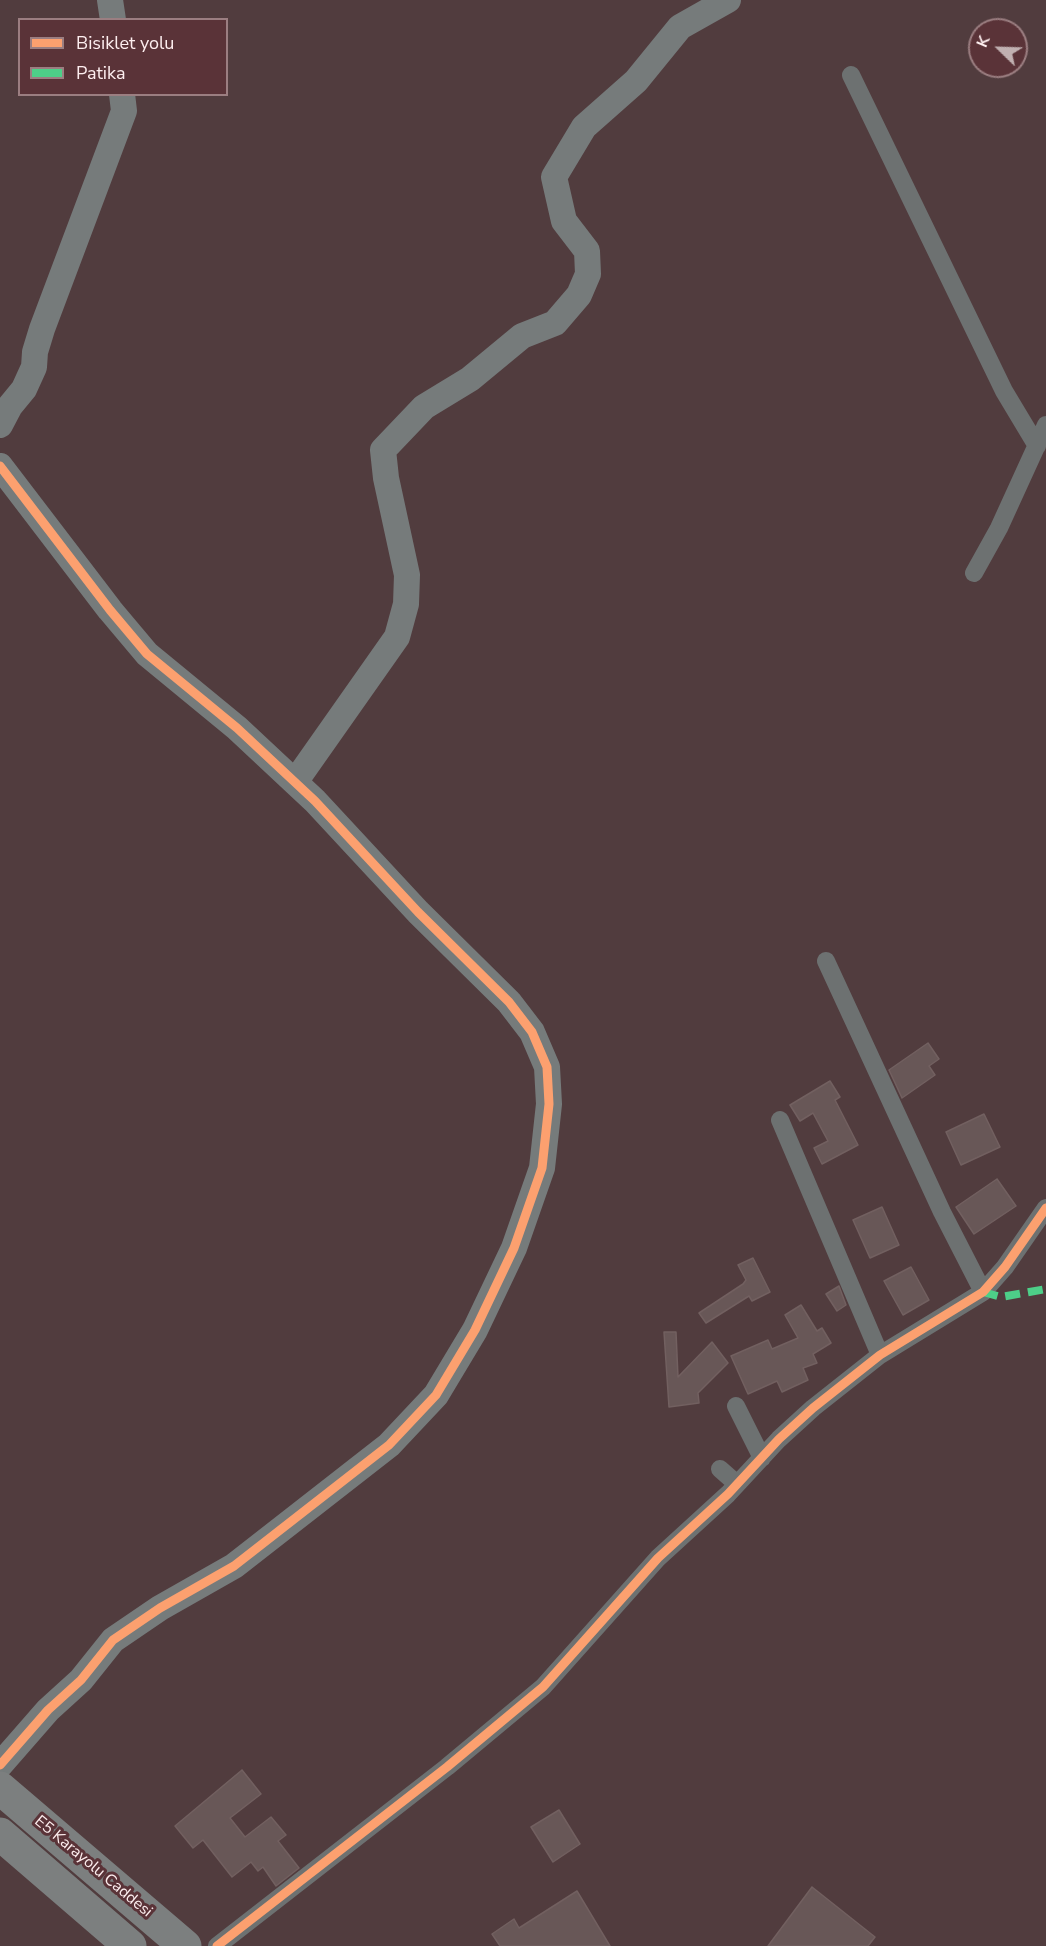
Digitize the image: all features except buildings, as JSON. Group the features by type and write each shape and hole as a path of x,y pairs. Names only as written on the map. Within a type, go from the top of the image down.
{"highway":[{"name":"E5 Karayolu Caddesi","path":"0,1788 185,1946"},
{"path":"0,1834 130,1946"}],"street":[{"path":"111,0 113,18"},
{"path":"295,782 397,637 406,603 407,575 386,478 383,450 424,407 470,379 522,336 555,323 579,295 588,274 587,251 564,220 554,177 584,127 636,81 680,27 728,0"},
{"path":"851,75 907,188 933,247 963,301 1004,392 1037,446"},
{"path":"0,425 10,406 24,389 34,367 35,352 42,329 124,111 122,96"},
{"path":"974,573 999,528 1046,425"},
{"path":"0,466 110,610 147,654 228,720 295,782 418,912 509,1002 532,1032 547,1067 549,1104 542,1168 514,1248 475,1330 436,1395 389,1444 234,1566 160,1608 114,1640 81,1680 48,1710 0,1765"},
{"path":"826,961 942,1212 982,1292"},
{"path":"780,1120 880,1355"},
{"path":"217,1946 447,1767 543,1687 658,1558 813,1408 880,1355 982,1292 1005,1267 1046,1208"},
{"path":"736,1406 762,1458"},
{"path":"720,1469 737,1484"}],"marked path":[{"path":"983,1292 1001,1297 1046,1289"}],"cycle path":[{"path":"0,466 110,610 147,654 237,728 315,801 418,912 509,1002 532,1032 547,1067 549,1104 542,1168 514,1248 475,1330 436,1395 389,1445 234,1566 160,1608 113,1640 81,1680 48,1710 0,1765"},
{"path":"217,1946 447,1767 543,1687 658,1558 728,1494 779,1439 813,1408 880,1355 983,1292 1005,1267 1046,1208"}]}
